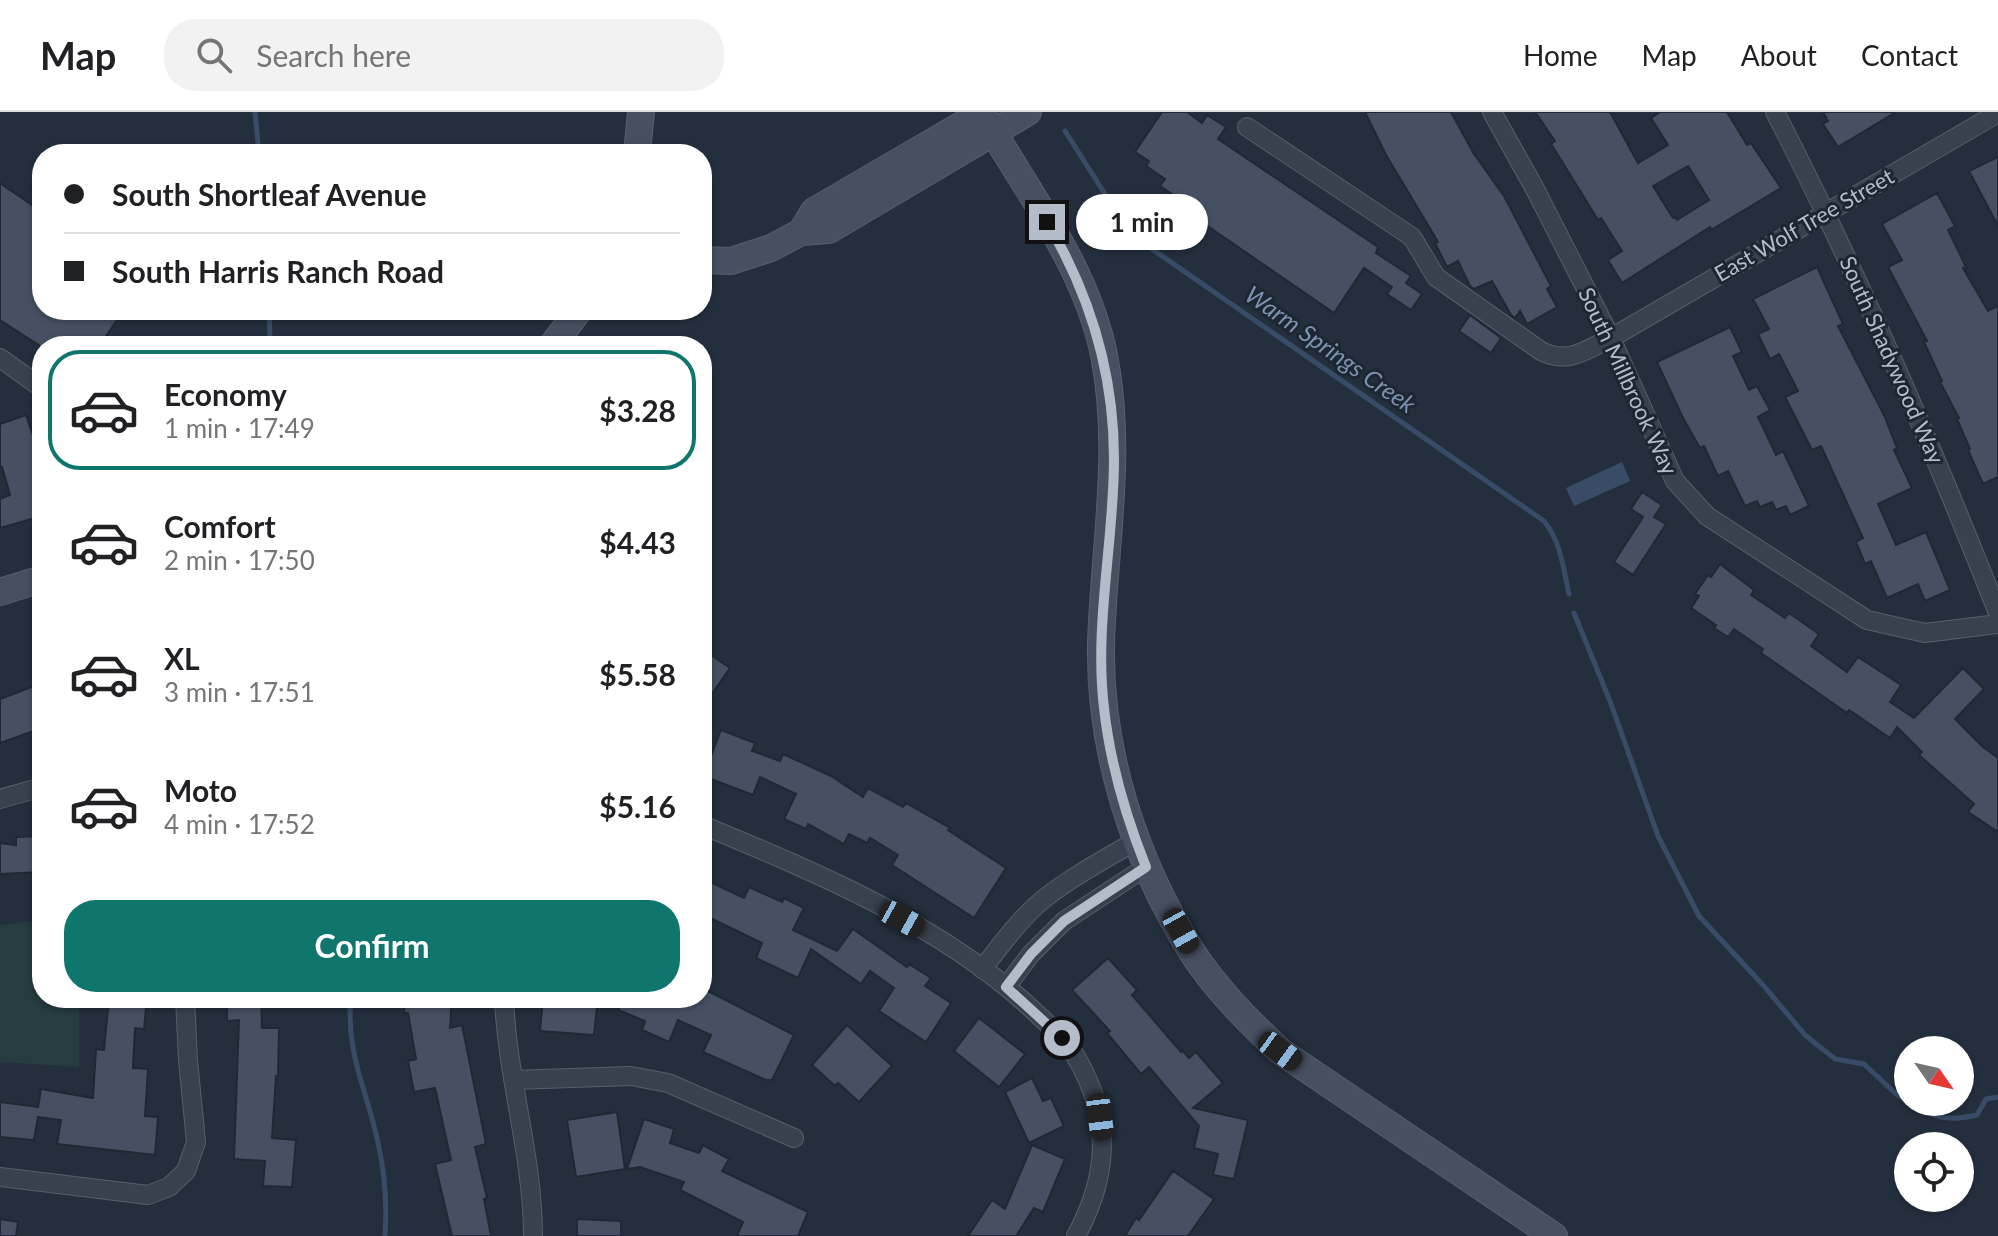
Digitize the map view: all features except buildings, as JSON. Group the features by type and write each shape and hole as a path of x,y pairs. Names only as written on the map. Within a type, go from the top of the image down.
{"street":[{"path":"638,144 641,112"},
{"path":"712,260 731,261 771,248 801,232 829,230 986,119 1028,112"},
{"name":"South Millbrook Way","path":"1492,112 1611,338 1675,481 1690,500 1707,516 1867,620 1925,633 1998,624"},
{"name":"South Shadywood Way","path":"1775,112 1825,212 1955,504 1998,613"},
{"name":"East Wolf Tree Street","path":"1247,127 1412,237 1436,277 1541,351 1554,358 1563,358 1611,338 1998,113"},
{"path":"986,119 1062,247 1085,293 1103,352 1112,407 1114,461 1101,645 1104,708 1112,756 1146,867 1192,952 1248,1021 1280,1051 1554,1236"},
{"path":"0,358 32,381"},
{"path":"0,592 32,582"},
{"path":"0,799 32,790"},
{"path":"712,829 807,870 923,930 1006,987 1062,1038 1076,1056 1094,1093 1102,1137 1099,1184 1092,1207 1076,1236"},
{"path":"982,969 1010,933 1043,899 1136,841"},
{"path":"1006,987 1031,954 1064,921 1146,867"},
{"path":"0,1177 148,1195 169,1187 186,1171 196,1142 185,1008"},
{"path":"505,1008 513,1080 531,1184 533,1236"},
{"path":"513,1080 631,1076 668,1083 794,1138"}],"green space":[{"path":"32,921 32,1008 79,1008 79,1067 0,1062 0,925"}],"water":[{"path":"1622,462 1630,481 1574,506 1566,488"}],"waterway":[{"path":"255,112 258,144"},
{"name":"Warm Springs Creek","path":"1065,131 1117,213 1139,240 1544,521 1558,546 1569,594"},
{"path":"269,320 270,336"},
{"name":"Warm Springs Creek","path":"1574,613 1610,701 1658,836 1699,916 1805,1035 1835,1059 1864,1064 1894,1092"},
{"path":"350,1008 354,1054 382,1166 386,1201 385,1236"},
{"name":"Warm Springs Creek","path":"1974,1115 1986,1099 1998,1097"},
{"name":"Warm Springs Creek","path":"1939,1116 1970,1116"}],"route":[{"path":"1047,222 1085,293 1103,352 1112,407 1114,461 1101,645 1104,708 1112,756 1146,867 1064,921 1031,954 1006,987 1062,1038"}]}
